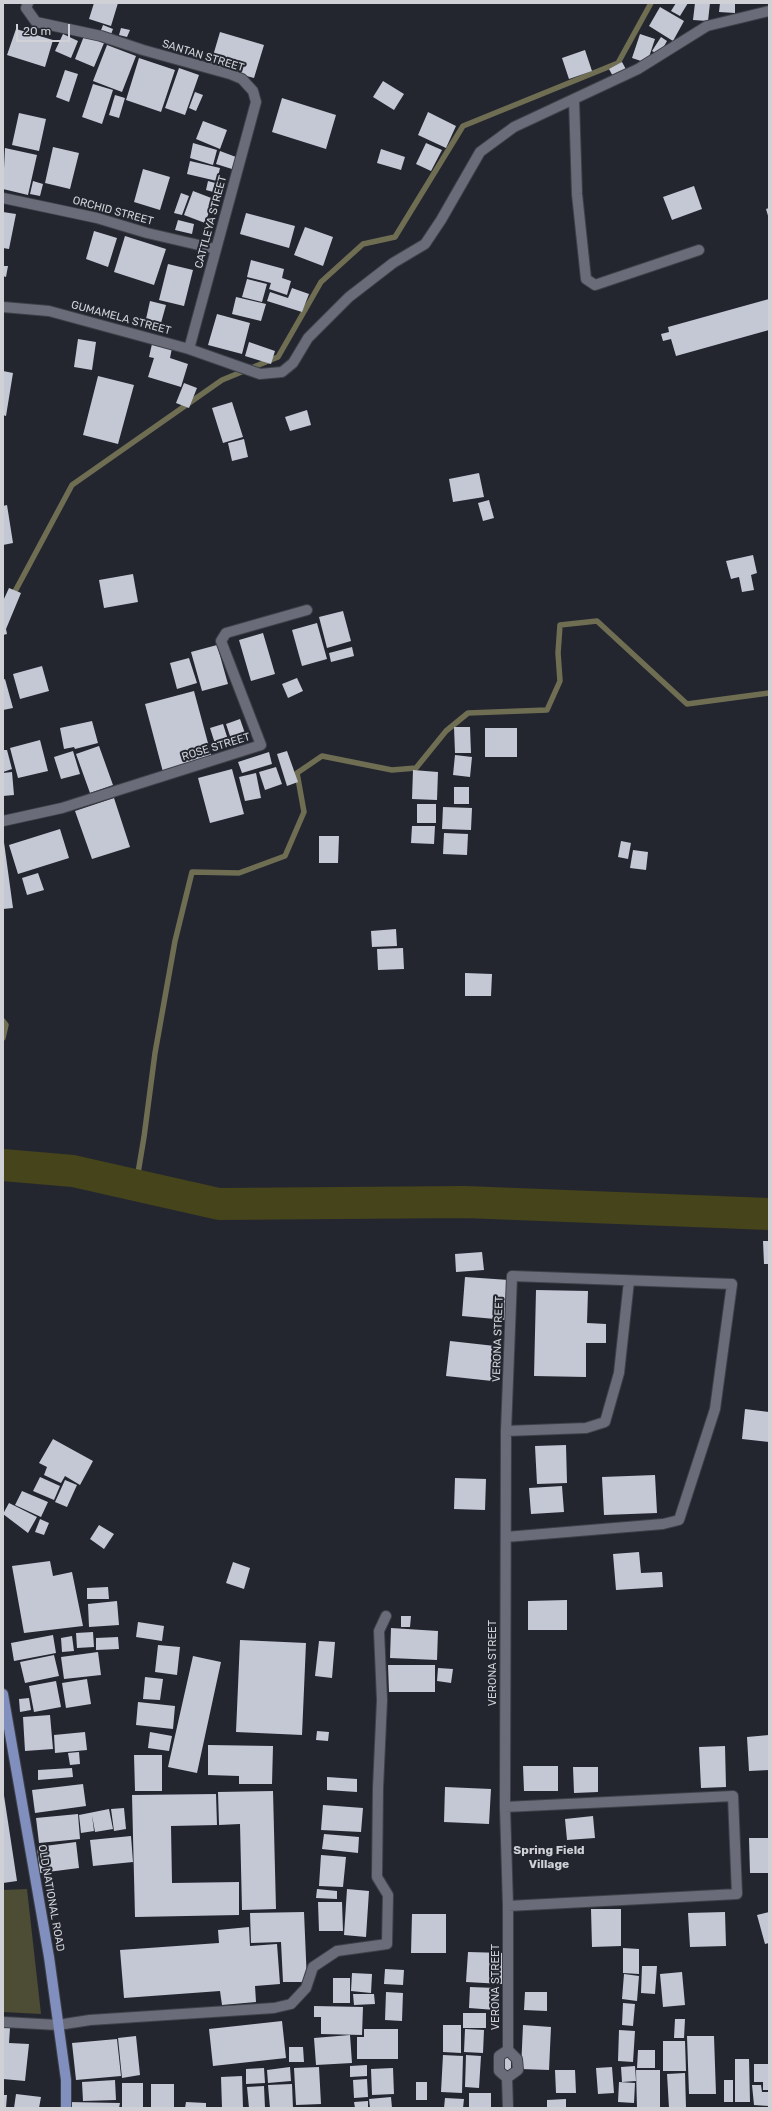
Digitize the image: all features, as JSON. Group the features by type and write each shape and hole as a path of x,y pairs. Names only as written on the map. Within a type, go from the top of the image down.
{"main road":[{"name":"OLD NATIONAL ROAD","path":"3,1694 58,2025 66,2080 66,2108"}],"street":[{"name":"SANTAN STREET","path":"28,3 26,8 36,22 101,36 242,78 253,91 256,102"},
{"path":"699,250 594,285 586,279 576,194 574,100 638,69 707,26 769,11"},
{"name":"GUMAMELA STREET","path":"3,307 49,311 189,349 260,374 282,372 294,363 308,338 349,297 393,263 425,244 441,220 480,152 514,127 574,100"},
{"name":"CATTLEYA STREET","path":"189,349 256,102"},
{"name":"ORCHID STREET","path":"3,198 97,218 147,233 216,249"},
{"name":"ROSE STREET","path":"3,821 62,808 261,745 221,641 226,633 307,610"},
{"name":"VERONA STREET","path":"508,2050 508,1906 505,1807 506,1431 512,1276 629,1281"},
{"path":"506,1431 586,1428 605,1422 619,1373 629,1281 732,1284 715,1408 679,1520 663,1524 506,1538"},
{"path":"3,2022 58,2025 90,2020 274,2008 291,2004 306,1988 313,1966 337,1951 356,1947 387,1944 388,1895 377,1877 378,1788 382,1700 379,1631 386,1616"},
{"path":"505,1807 732,1796 737,1894 508,1906"},
{"path":"508,2050 517,2059 518,2070 507,2078 498,2071 499,2056 508,2050"},
{"path":"507,2078 508,2108"}],"shaded area":[{"path":"27,1889 41,2014 3,2012 3,1890"}],"building":[{"path":"94,3 118,3 111,26 89,19"},
{"path":"676,3 688,3 680,16 671,11"},
{"path":"695,3 710,3 708,21 693,20"},
{"path":"720,3 735,3 735,13 719,12"},
{"path":"660,7 684,21 673,41 649,26"},
{"path":"103,25 113,29 110,37 100,33"},
{"path":"121,28 130,30 127,37 119,35"},
{"path":"16,29 53,40 45,67 7,55"},
{"path":"220,32 264,45 254,78 210,66"},
{"path":"63,34 78,41 71,58 55,51"},
{"path":"640,34 655,39 647,63 632,58"},
{"path":"84,36 104,43 94,67 75,59"},
{"path":"661,37 667,41 659,55 652,51"},
{"path":"107,45 136,56 122,92 93,81"},
{"path":"585,50 592,71 569,79 562,58"},
{"path":"139,58 175,70 161,112 126,100"},
{"path":"622,62 628,73 615,80 609,69"},
{"path":"179,68 199,75 185,115 165,108"},
{"path":"65,70 78,74 69,102 56,97"},
{"path":"383,81 404,94 394,110 373,97"},
{"path":"93,84 113,90 102,124 82,117"},
{"path":"195,92 203,95 196,111 189,108"},
{"path":"115,95 125,98 119,118 109,115"},
{"path":"282,98 336,115 326,149 272,132"},
{"path":"428,112 456,126 446,148 418,135"},
{"path":"19,113 46,119 39,151 12,145"},
{"path":"203,121 227,130 220,149 196,139"},
{"path":"193,143 217,150 213,165 190,158"},
{"path":"426,143 442,150 431,171 416,164"},
{"path":"53,147 79,153 70,189 45,183"},
{"path":"5,148 37,155 28,195 3,189"},
{"path":"381,149 405,157 401,170 377,163"},
{"path":"220,151 236,157 232,169 216,164"},
{"path":"190,161 220,168 217,181 187,174"},
{"path":"143,169 170,177 160,210 134,202"},
{"path":"33,181 43,184 40,196 30,194"},
{"path":"208,181 219,184 217,193 206,190"},
{"path":"694,186 702,209 672,220 663,197"},
{"path":"193,191 214,199 205,223 184,215"},
{"path":"181,193 189,196 182,215 174,213"},
{"path":"769,208 769,219 766,209"},
{"path":"3,212 16,214 9,249 3,248"},
{"path":"246,213 295,226 289,248 240,234"},
{"path":"178,220 194,224 192,234 175,230"},
{"path":"305,227 333,237 323,266 294,255"},
{"path":"94,231 117,238 108,267 86,259"},
{"path":"125,236 166,249 154,285 114,272"},
{"path":"251,260 284,269 282,278 291,281 287,295 269,289 271,283 247,277"},
{"path":"168,264 193,270 184,306 159,300"},
{"path":"3,266 8,266 6,277 3,276"},
{"path":"247,279 267,284 262,302 242,297"},
{"path":"292,288 309,294 302,312 267,301 270,292 288,298"},
{"path":"236,297 266,304 261,321 232,314"},
{"path":"769,299 769,330 676,356 671,339 663,341 661,334 669,332 668,327"},
{"path":"150,301 166,305 161,323 146,319"},
{"path":"217,314 250,323 242,354 208,345"},
{"path":"78,339 96,342 92,370 74,367"},
{"path":"249,342 275,351 271,364 245,356"},
{"path":"152,344 172,348 170,358 188,364 181,387 148,377 154,358 149,357"},
{"path":"3,371 13,373 6,416 3,415"},
{"path":"98,376 134,385 118,444 83,435"},
{"path":"184,383 197,388 189,408 176,403"},
{"path":"232,402 243,437 223,443 212,408"},
{"path":"307,410 311,425 290,431 285,417"},
{"path":"244,439 248,457 232,461 228,443"},
{"path":"479,473 484,497 453,502 449,479"},
{"path":"489,500 494,518 483,521 478,503"},
{"path":"7,505 13,543 3,545 3,506"},
{"path":"753,555 757,573 751,575 754,590 742,592 739,577 731,579 726,561"},
{"path":"133,574 138,602 104,608 99,580"},
{"path":"9,588 21,593 6,629 7,634 3,635 3,601"},
{"path":"343,611 351,641 327,648 319,617"},
{"path":"317,623 327,659 302,666 292,630"},
{"path":"263,633 275,674 251,681 239,640"},
{"path":"217,645 228,684 202,691 191,652"},
{"path":"352,647 354,656 331,662 329,653"},
{"path":"189,658 197,683 177,689 170,663"},
{"path":"42,666 49,691 20,699 13,674"},
{"path":"297,678 303,691 288,698 282,684"},
{"path":"5,679 13,708 3,710 3,680"},
{"path":"194,691 212,758 163,772 145,704"},
{"path":"240,719 247,739 233,745 226,724"},
{"path":"92,721 98,743 75,749 74,747 64,749 60,728"},
{"path":"223,724 230,746 217,750 210,728"},
{"path":"454,727 470,727 471,753 455,753"},
{"path":"485,728 517,728 517,757 485,757"},
{"path":"40,740 48,771 18,778 10,748"},
{"path":"99,746 113,785 90,793 76,754"},
{"path":"3,750 7,750 12,769 3,772"},
{"path":"73,751 80,774 61,779 54,757"},
{"path":"287,751 298,782 287,786 277,754"},
{"path":"269,752 272,764 242,773 238,762"},
{"path":"455,755 472,757 470,777 453,775"},
{"path":"276,767 282,784 265,790 259,772"},
{"path":"232,769 244,814 210,823 198,778"},
{"path":"413,770 438,772 437,800 412,799"},
{"path":"12,772 14,795 3,796 3,773"},
{"path":"256,773 261,798 245,801 239,777"},
{"path":"454,787 469,787 469,804 454,804"},
{"path":"114,798 130,847 92,859 75,811"},
{"path":"417,804 436,804 436,823 417,823"},
{"path":"443,807 472,808 471,830 442,829"},
{"path":"412,826 435,826 434,844 411,843"},
{"path":"60,829 69,858 18,874 9,845"},
{"path":"444,833 468,834 467,855 443,854"},
{"path":"3,835 13,908 3,909"},
{"path":"319,836 339,836 338,863 319,863"},
{"path":"621,841 631,843 628,859 618,857"},
{"path":"633,850 648,852 646,870 630,868"},
{"path":"38,873 44,890 27,895 22,878"},
{"path":"396,929 397,946 372,947 371,931"},
{"path":"403,948 404,969 378,970 377,949"},
{"path":"465,973 492,974 491,996 465,996"},
{"path":"763,1241 769,1241 769,1264 764,1264"},
{"path":"482,1252 484,1270 456,1272 455,1254"},
{"path":"465,1277 509,1280 506,1320 462,1316"},
{"path":"536,1290 588,1291 587,1323 606,1324 606,1343 586,1343 586,1377 534,1376"},
{"path":"450,1341 495,1346 492,1381 446,1376"},
{"path":"745,1409 769,1412 769,1442 742,1439"},
{"path":"53,1439 93,1461 80,1485 65,1476 61,1483 44,1475 47,1467 39,1463"},
{"path":"566,1445 567,1483 537,1484 535,1446"},
{"path":"655,1475 657,1513 604,1515 602,1477"},
{"path":"40,1477 60,1486 54,1500 33,1491"},
{"path":"455,1478 486,1479 485,1510 454,1509"},
{"path":"65,1480 77,1485 67,1507 55,1502"},
{"path":"562,1486 564,1512 531,1514 529,1488"},
{"path":"22,1491 48,1502 41,1517 15,1505"},
{"path":"9,1503 37,1517 28,1533 3,1514"},
{"path":"40,1519 49,1523 44,1535 35,1532"},
{"path":"99,1525 114,1534 104,1549 90,1539"},
{"path":"639,1552 641,1573 662,1572 663,1587 616,1590 613,1554"},
{"path":"50,1561 53,1576 72,1572 83,1626 24,1633 12,1566"},
{"path":"233,1562 250,1568 244,1589 226,1583"},
{"path":"108,1587 109,1599 87,1599 87,1588"},
{"path":"567,1600 567,1630 528,1630 528,1601"},
{"path":"117,1601 119,1625 89,1627 88,1604"},
{"path":"401,1616 411,1616 410,1627 401,1627"},
{"path":"138,1622 164,1626 162,1641 136,1637"},
{"path":"391,1628 438,1631 437,1660 390,1658"},
{"path":"93,1632 94,1647 77,1648 76,1633"},
{"path":"53,1635 56,1653 14,1661 11,1643"},
{"path":"72,1636 74,1651 62,1652 61,1638"},
{"path":"118,1637 119,1649 96,1650 96,1638"},
{"path":"240,1640 306,1643 302,1735 236,1732"},
{"path":"319,1641 335,1642 332,1678 315,1676"},
{"path":"158,1645 180,1647 177,1675 155,1672"},
{"path":"98,1652 101,1675 64,1679 61,1657"},
{"path":"54,1655 59,1676 25,1683 20,1662"},
{"path":"193,1656 221,1662 197,1773 168,1767"},
{"path":"388,1665 435,1665 435,1692 389,1692"},
{"path":"438,1668 453,1669 451,1683 437,1681"},
{"path":"145,1677 163,1679 160,1700 143,1699"},
{"path":"87,1679 91,1704 66,1708 62,1683"},
{"path":"56,1681 61,1707 34,1712 29,1686"},
{"path":"29,1698 31,1710 20,1712 19,1699"},
{"path":"138,1702 175,1706 173,1729 136,1725"},
{"path":"50,1715 53,1749 25,1751 23,1717"},
{"path":"317,1731 329,1732 328,1741 316,1740"},
{"path":"85,1732 87,1750 55,1753 54,1735"},
{"path":"150,1732 172,1736 169,1751 148,1748"},
{"path":"769,1735 769,1770 749,1771 747,1737"},
{"path":"208,1745 273,1746 272,1784 239,1784 239,1776 208,1775"},
{"path":"725,1746 726,1787 701,1788 699,1747"},
{"path":"79,1752 80,1764 70,1765 68,1753"},
{"path":"134,1755 162,1755 162,1791 135,1791"},
{"path":"523,1766 558,1766 558,1791 524,1791"},
{"path":"573,1767 598,1767 598,1792 574,1793"},
{"path":"72,1768 73,1777 38,1780 38,1770"},
{"path":"327,1777 357,1779 357,1792 327,1790"},
{"path":"83,1784 86,1806 35,1813 32,1790"},
{"path":"445,1787 491,1789 489,1824 444,1822"},
{"path":"3,1789 17,1881 3,1883"},
{"path":"273,1791 276,1909 242,1910 240,1824 219,1825 218,1792"},
{"path":"216,1794 217,1825 171,1826 172,1883 239,1882 239,1915 135,1917 132,1795"},
{"path":"323,1805 363,1808 361,1832 321,1830"},
{"path":"124,1808 126,1829 114,1831 111,1809"},
{"path":"109,1809 113,1829 95,1832 92,1815 94,1831 81,1833 79,1815"},
{"path":"78,1814 80,1839 39,1843 36,1818"},
{"path":"593,1816 595,1838 567,1840 565,1819"},
{"path":"324,1834 359,1837 358,1853 322,1849"},
{"path":"131,1836 133,1862 93,1866 90,1840"},
{"path":"749,1838 769,1838 769,1873 750,1873"},
{"path":"76,1842 79,1868 40,1873 37,1847"},
{"path":"321,1855 346,1857 343,1887 319,1886"},
{"path":"317,1889 337,1891 337,1899 316,1898"},
{"path":"347,1889 369,1891 366,1937 344,1935"},
{"path":"318,1902 342,1902 343,1931 319,1931"},
{"path":"591,1909 621,1909 621,1946 592,1947"},
{"path":"304,1912 307,1982 283,1982 281,1942 251,1943 250,1913"},
{"path":"725,1912 726,1946 690,1947 688,1913"},
{"path":"769,1912 769,1943 765,1944 757,1915"},
{"path":"412,1914 446,1914 446,1953 411,1953"},
{"path":"249,1927 250,1946 277,1944 280,1984 255,1986 256,2002 222,2005 220,1991 124,1998 120,1950 219,1943 218,1930"},
{"path":"623,1948 639,1949 639,1974 623,1973"},
{"path":"468,1952 504,1953 502,1984 466,1982"},
{"path":"642,1966 657,1966 655,1994 641,1993"},
{"path":"385,1969 404,1970 403,1985 384,1984"},
{"path":"682,1972 685,2005 663,2007 660,1974"},
{"path":"352,1973 372,1974 371,1993 351,1991"},
{"path":"624,1974 639,1976 637,2001 622,1999"},
{"path":"333,1978 350,1978 350,2003 333,2003"},
{"path":"470,1987 496,1988 495,2010 469,2008"},
{"path":"386,1992 403,1993 402,2021 385,2020"},
{"path":"525,1992 547,1992 547,2011 524,2010"},
{"path":"353,1994 374,1994 375,2004 354,2005"},
{"path":"623,2003 635,2004 633,2026 622,2025"},
{"path":"314,2006 363,2007 362,2035 321,2034 321,2017 314,2017"},
{"path":"463,2013 486,2013 486,2028 463,2028"},
{"path":"675,2019 685,2019 684,2038 674,2038"},
{"path":"282,2021 286,2058 213,2066 209,2029"},
{"path":"443,2025 461,2025 461,2053 443,2052"},
{"path":"523,2025 551,2027 549,2070 521,2069"},
{"path":"3,2028 10,2028 9,2043 29,2044 25,2081 3,2079"},
{"path":"364,2029 398,2029 398,2059 357,2059 357,2037 364,2037"},
{"path":"465,2029 484,2030 483,2053 464,2052"},
{"path":"619,2030 635,2031 633,2062 618,2061"},
{"path":"350,2035 352,2063 316,2065 314,2038"},
{"path":"136,2036 140,2075 122,2078 118,2038"},
{"path":"687,2036 714,2036 716,2094 689,2094"},
{"path":"117,2039 121,2076 76,2080 72,2043"},
{"path":"663,2041 685,2041 686,2071 663,2071"},
{"path":"289,2047 303,2047 304,2062 289,2062"},
{"path":"638,2050 655,2050 655,2068 637,2068"},
{"path":"443,2055 463,2056 462,2093 441,2092"},
{"path":"466,2055 481,2056 479,2088 465,2087"},
{"path":"503,2057 511,2058 511,2070 503,2070"},
{"path":"735,2059 749,2059 750,2102 735,2102"},
{"path":"754,2064 769,2064 769,2090 763,2090 763,2082 754,2082"},
{"path":"367,2065 367,2076 350,2077 350,2066"},
{"path":"635,2066 636,2081 622,2082 621,2067"},
{"path":"290,2067 291,2081 268,2083 267,2070"},
{"path":"319,2067 321,2104 296,2105 294,2068"},
{"path":"612,2067 614,2093 598,2094 596,2068"},
{"path":"264,2068 265,2083 246,2084 246,2069"},
{"path":"393,2068 394,2094 372,2095 371,2069"},
{"path":"555,2070 575,2070 576,2093 556,2093"},
{"path":"636,2070 660,2070 660,2108 637,2108"},
{"path":"685,2073 686,2108 669,2108 667,2074"},
{"path":"242,2076 243,2108 222,2108 221,2077"},
{"path":"367,2079 368,2097 354,2098 353,2080"},
{"path":"115,2080 116,2100 83,2101 82,2082"},
{"path":"724,2080 733,2080 733,2102 724,2102"},
{"path":"416,2082 427,2082 427,2100 416,2100"},
{"path":"619,2082 635,2083 634,2103 618,2102"},
{"path":"122,2083 143,2083 143,2108 122,2108"},
{"path":"151,2084 174,2084 174,2108 151,2108"},
{"path":"292,2084 293,2108 270,2108 268,2085"},
{"path":"752,2085 761,2085 762,2092 769,2092 769,2106 754,2105"},
{"path":"264,2086 265,2108 249,2108 247,2087"},
{"path":"469,2093 491,2093 491,2108 469,2108"},
{"path":"16,2094 41,2097 39,2108 14,2108"},
{"path":"3,2095 7,2095 6,2108 3,2108"},
{"path":"391,2097 392,2108 370,2108 369,2099"},
{"path":"445,2098 464,2099 463,2108 444,2108"},
{"path":"566,2099 566,2108 547,2108 547,2100"},
{"path":"368,2101 368,2108 355,2108 354,2102"},
{"path":"68,2102 120,2103 119,2108 68,2108"},
{"path":"186,2102 206,2103 206,2108 185,2108"}],"waterway":[{"path":"12,597 72,485 222,380 278,357 321,282 363,244 395,237 463,126 618,63 651,3"},
{"path":"136,1185 155,1053 175,941 192,872 239,873 285,856 304,812 297,773 322,756 392,770 416,768 446,731 468,713 547,710 560,681 558,653 560,625 597,621 687,704 769,693"},
{"path":"3,1021 6,1025 3,1038"},
{"path":"3,1165 73,1171 219,1204 465,1202 769,1214"}],"district":[{"name":"Spring Field Village","path":"549,1858"}]}
